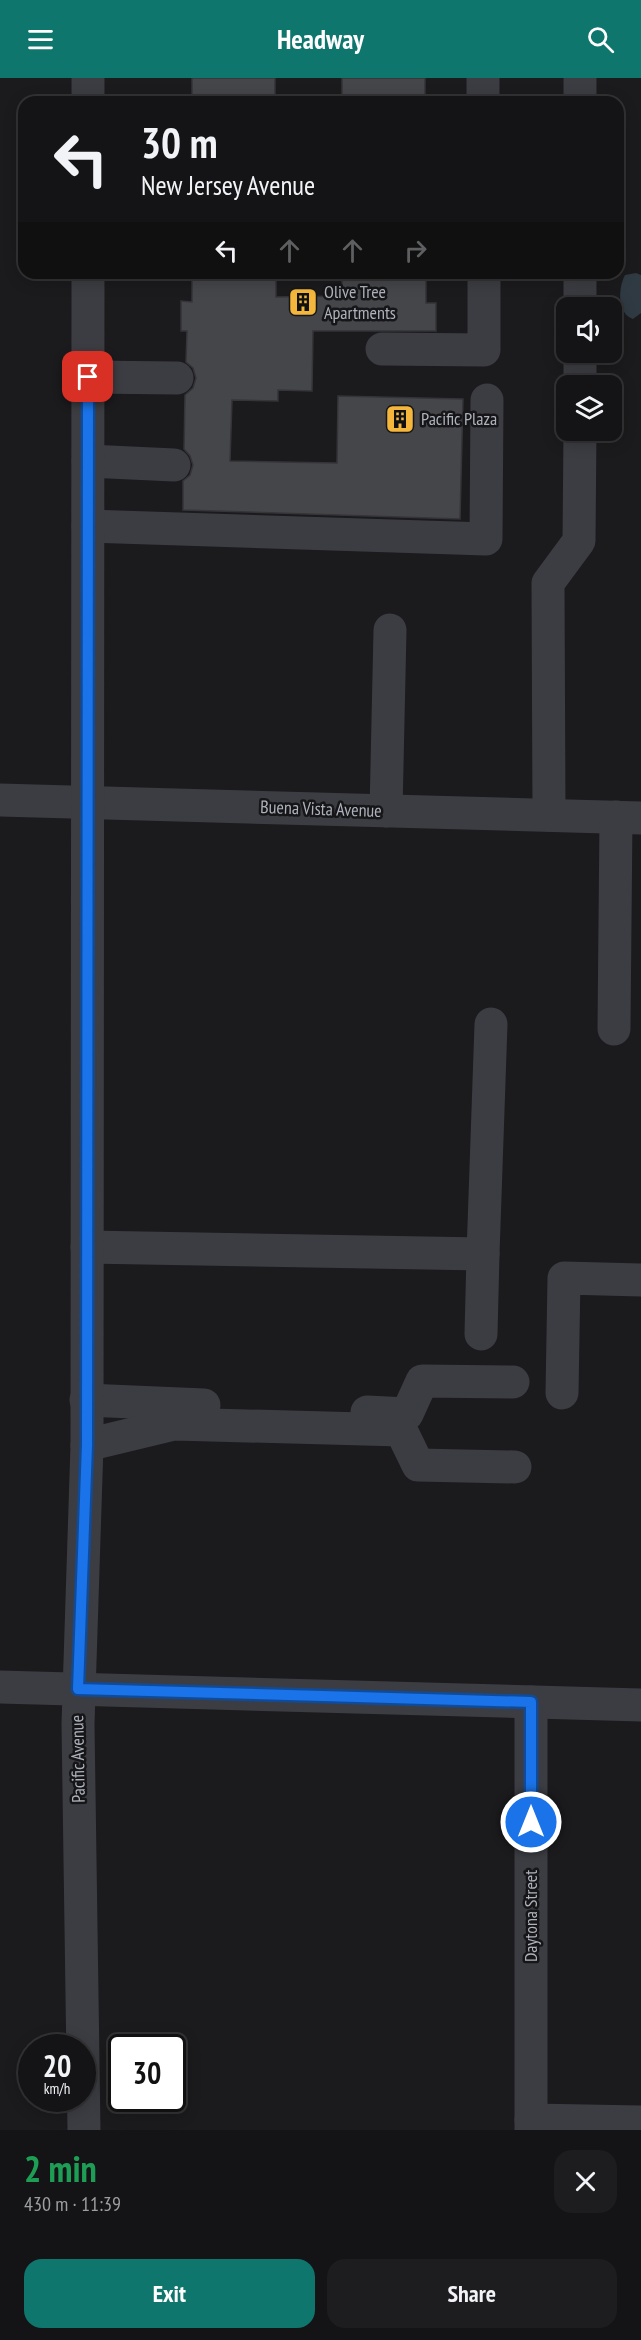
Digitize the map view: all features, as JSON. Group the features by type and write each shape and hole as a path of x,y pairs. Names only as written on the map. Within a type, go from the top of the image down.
{"street":[{"path":"88,78 88,96"},
{"path":"483,78 483,96"},
{"path":"580,78 580,96"},
{"name":"Pacific Avenue","path":"84,2130 78,1689 87,1445 88,279"},
{"path":"382,349 484,350 484,279"},
{"path":"580,279 580,297"},
{"path":"88,377 177,378"},
{"path":"88,526 486,539 487,400"},
{"path":"549,815 548,583 579,541 580,441"},
{"path":"88,461 174,465"},
{"path":"386,811 390,630"},
{"name":"Buena Vista Avenue","path":"0,800 628,818"},
{"path":"614,1029 628,818"},
{"path":"481,1334 491,1024"},
{"path":"87,1247 483,1254"},
{"path":"562,1393 564,1278 641,1280"},
{"path":"86,1400 407,1414 422,1381 513,1382"},
{"path":"87,1445 174,1424 401,1430 418,1465 515,1467"},
{"path":"0,1687 641,1705"},
{"name":"Daytona Street","path":"531,1702 531,2125"},
{"path":"531,2125 641,2122"}],"shaded area":[{"path":"636,273 641,275 641,313 633,319 624,312 622,297 620,297 625,275"}],"building":[{"path":"192,78 275,78 275,96 192,96"},
{"path":"342,78 425,78 425,96 342,96"},
{"name":"Pacific Plaza","path":"192,279 276,279 276,297 342,296 342,279 426,279 426,303 436,303 436,331 313,331 312,391 278,390 278,401 232,400 230,461 337,463 338,396 463,399 460,519 183,510 183,481 190,475 193,465 184,449 185,395 193,388 196,378 193,368 186,362 187,331 181,331 181,301 192,302"}],"place":[{"name":"Olive Tree Apartments","path":"303,302"},
{"name":"Pacific Plaza","path":"400,419"}],"route":[{"path":"88,377 87,1445 78,1689 531,1702 531,1822"}]}
